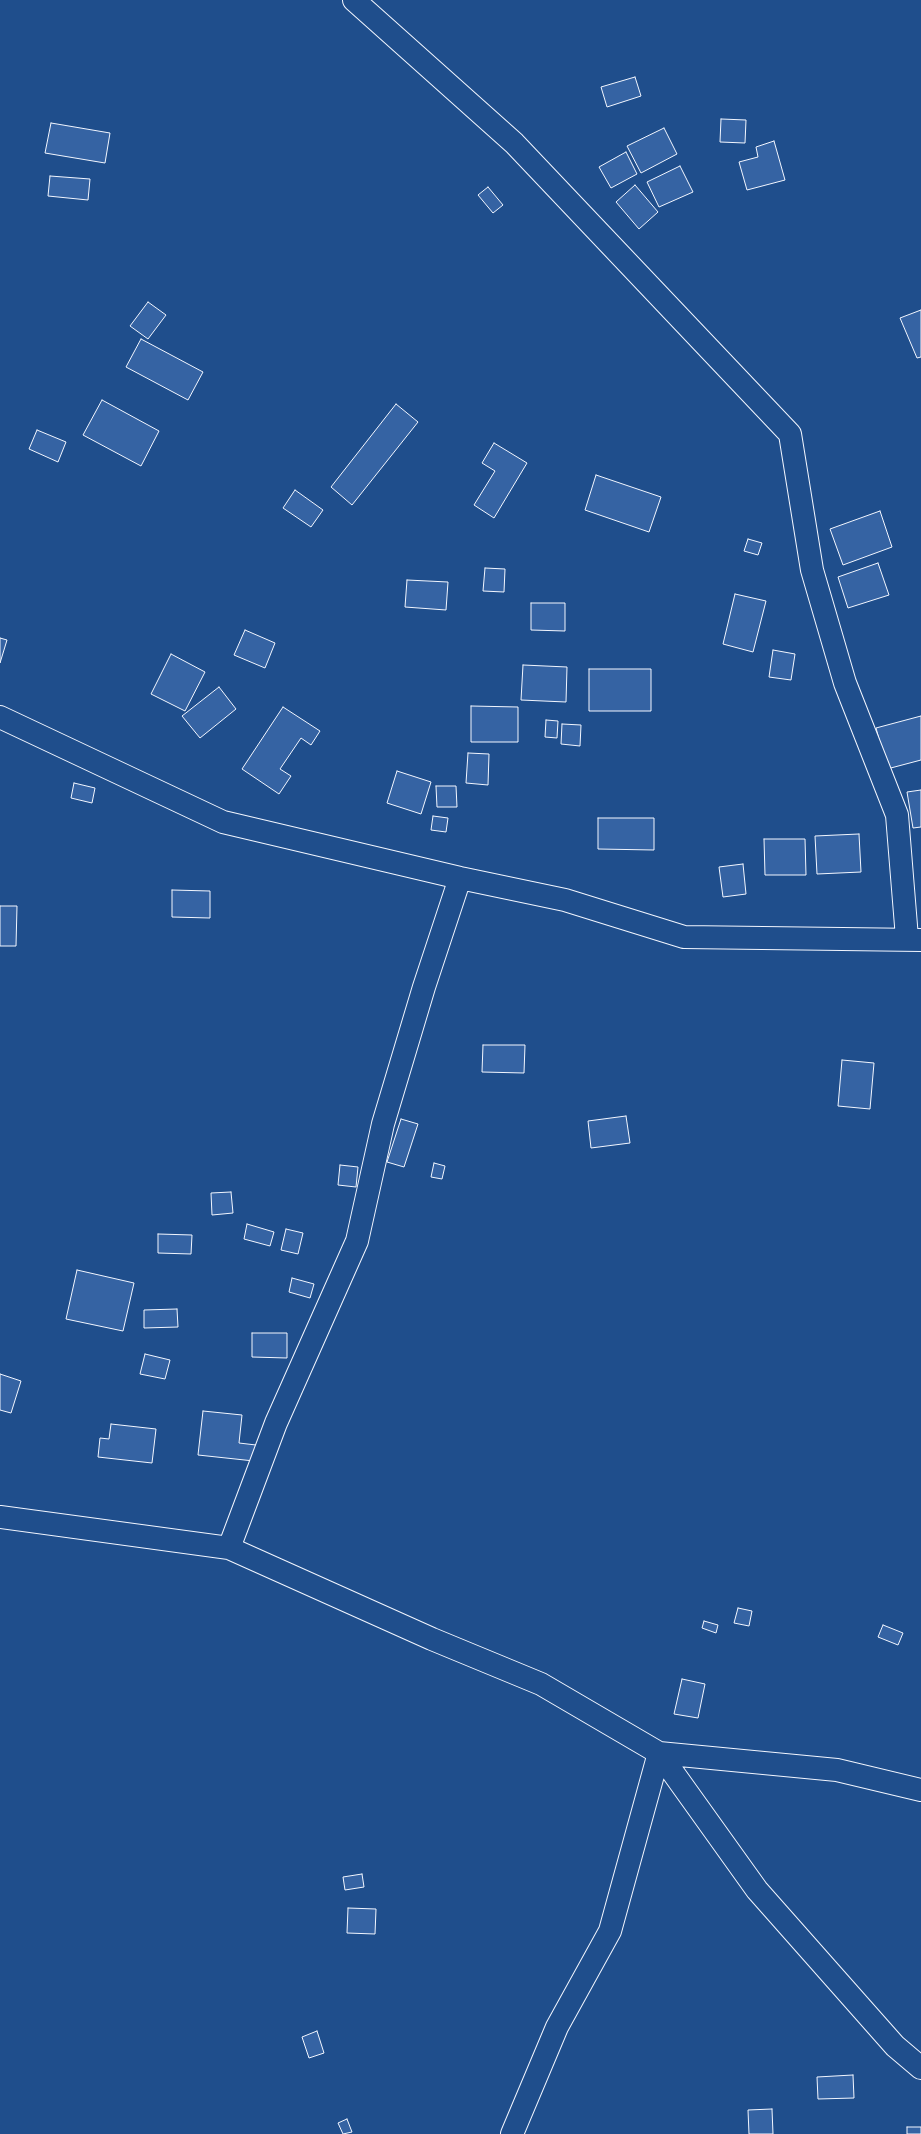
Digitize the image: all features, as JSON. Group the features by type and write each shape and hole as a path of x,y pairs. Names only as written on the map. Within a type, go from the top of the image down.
{"street":[{"path":"0,717 223,822 460,878 564,900 684,937 914,939 897,814 845,683 812,570 790,434 514,143 354,0"},
{"path":"229,1548 276,1423 357,1241 383,1124 424,987 460,878"},
{"path":"0,1517 229,1548 432,1639 541,1684 659,1753 757,1890 895,2046 921,2068"},
{"path":"659,1753 837,1770 921,1790"},
{"path":"512,2134 557,2027 610,1931 659,1753"}],"building":[{"path":"635,77 641,96 607,107 601,87"},
{"path":"721,119 746,120 745,143 720,142"},
{"path":"51,123 110,133 105,163 45,153"},
{"path":"664,128 677,154 641,173 627,146"},
{"path":"774,141 785,180 747,190 739,162 758,157 756,147"},
{"path":"626,152 637,174 611,188 599,167"},
{"path":"680,166 693,192 659,207 647,182"},
{"path":"50,176 90,179 88,200 48,196"},
{"path":"635,185 658,212 639,229 616,202"},
{"path":"488,187 503,205 493,213 478,195"},
{"path":"148,302 166,315 148,339 130,326"},
{"path":"921,310 921,357 917,358 900,318"},
{"path":"141,339 203,372 188,400 126,367"},
{"path":"102,400 159,431 141,466 83,435"},
{"path":"396,404 418,422 352,505 331,487"},
{"path":"37,430 66,442 58,462 29,449"},
{"path":"494,443 527,463 494,518 474,505 495,471 482,463"},
{"path":"596,475 661,497 649,532 585,510"},
{"path":"295,490 323,510 311,527 283,508"},
{"path":"880,511 892,547 843,565 830,529"},
{"path":"748,539 762,543 758,555 744,551"},
{"path":"878,563 889,595 848,608 838,577"},
{"path":"485,568 505,569 504,592 483,591"},
{"path":"407,580 448,582 446,610 405,607"},
{"path":"735,594 766,601 753,652 723,644"},
{"path":"531,603 565,603 565,631 531,630"},
{"path":"245,630 275,643 265,668 234,655"},
{"path":"0,638 7,640 0,663"},
{"path":"773,650 795,654 791,680 769,677"},
{"path":"171,654 205,672 185,711 151,694"},
{"path":"523,665 567,667 566,702 521,700"},
{"path":"589,669 651,669 651,711 589,711"},
{"path":"219,687 236,709 200,738 182,716"},
{"path":"471,706 518,707 518,742 471,742"},
{"path":"283,707 320,731 311,745 301,738 280,769 291,776 279,794 242,769"},
{"path":"921,716 921,760 887,769 876,728"},
{"path":"546,720 558,721 557,738 545,737"},
{"path":"562,724 581,725 580,746 561,744"},
{"path":"468,753 489,754 488,785 466,783"},
{"path":"397,771 431,782 421,814 387,803"},
{"path":"74,783 95,788 92,803 71,798"},
{"path":"436,786 456,786 457,807 437,807"},
{"path":"921,790 921,827 913,828 907,792"},
{"path":"433,816 448,818 446,832 431,830"},
{"path":"598,818 654,818 654,850 598,849"},
{"path":"859,834 861,872 817,874 815,836"},
{"path":"764,839 805,839 806,875 765,875"},
{"path":"743,864 746,894 723,897 719,867"},
{"path":"172,890 210,891 210,918 172,917"},
{"path":"0,906 17,906 16,946 0,946"},
{"path":"483,1045 525,1045 524,1073 482,1072"},
{"path":"842,1060 874,1063 870,1109 838,1106"},
{"path":"626,1116 630,1143 591,1148 588,1121"},
{"path":"401,1119 418,1124 404,1167 387,1162"},
{"path":"434,1163 445,1166 442,1179 431,1177"},
{"path":"340,1165 358,1167 356,1187 338,1185"},
{"path":"231,1192 233,1213 212,1215 211,1193"},
{"path":"247,1224 274,1232 270,1246 244,1239"},
{"path":"286,1229 303,1233 298,1254 281,1250"},
{"path":"158,1234 192,1235 191,1254 158,1253"},
{"path":"77,1270 134,1283 123,1331 66,1319"},
{"path":"292,1278 314,1284 310,1298 289,1292"},
{"path":"177,1309 178,1327 144,1328 144,1310"},
{"path":"252,1333 287,1333 287,1358 252,1357"},
{"path":"145,1354 170,1360 165,1379 140,1374"},
{"path":"0,1374 21,1381 11,1413 0,1410"},
{"path":"203,1411 242,1415 239,1443 256,1445 254,1461 198,1455"},
{"path":"111,1424 156,1429 152,1463 98,1457 100,1438 109,1439"},
{"path":"738,1608 752,1611 749,1626 734,1623"},
{"path":"704,1621 718,1625 716,1633 702,1628"},
{"path":"883,1625 903,1633 898,1645 878,1637"},
{"path":"682,1679 705,1684 698,1718 674,1714"},
{"path":"362,1874 364,1887 345,1890 343,1877"},
{"path":"348,1908 376,1909 375,1934 347,1933"},
{"path":"317,2031 324,2053 309,2058 302,2037"},
{"path":"853,2075 854,2098 818,2099 817,2077"},
{"path":"772,2109 773,2134 749,2134 748,2110"},
{"path":"347,2119 352,2132 343,2134 338,2123"},
{"path":"907,2127 921,2127 921,2134 907,2134"}]}
